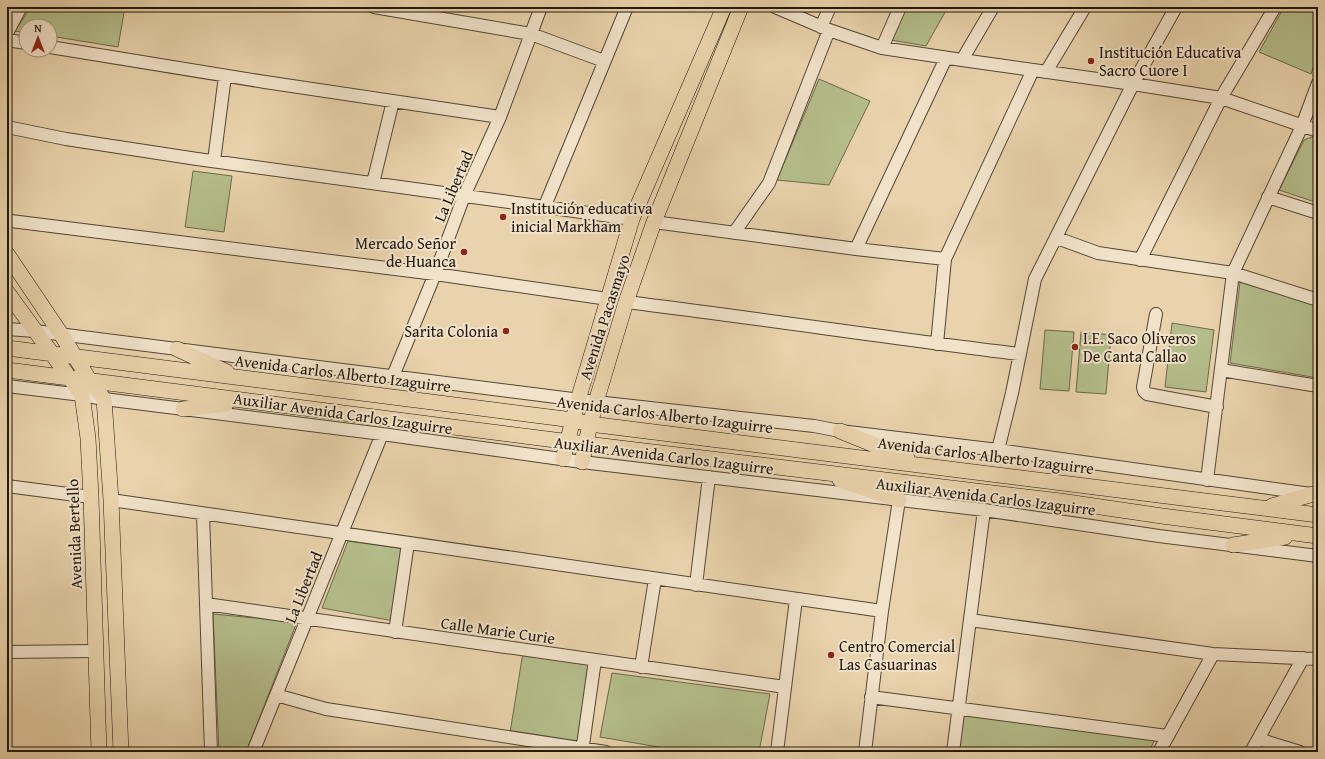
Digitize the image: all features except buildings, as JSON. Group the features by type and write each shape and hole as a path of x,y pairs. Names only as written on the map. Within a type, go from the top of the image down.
{"main road":[{"name":"Avenida Pacasmayo","path":"563,459 572,420 632,219 724,7"},
{"name":"Avenida Pacasmayo","path":"582,462 596,402 626,302 654,222 741,7"},
{"path":"707,48 722,54"},
{"path":"7,254 61,334 90,381 104,399 111,500 121,752"},
{"name":"Avenida Bertello","path":"7,292 82,395 88,438 91,498 99,752"},
{"name":"Avenida Carlos Alberto Izaguirre","path":"7,348 572,420 590,424 1318,515"},
{"path":"177,349 242,379"},
{"path":"7,370 586,444 1060,501 1318,536"},
{"path":"183,408 250,401"},
{"path":"840,431 927,465"},
{"path":"810,470 899,500"},
{"path":"1060,501 1063,484"},
{"path":"1266,508 1315,494"},
{"path":"1233,545 1302,534"}],"street":[{"path":"7,33 22,7"},
{"path":"374,7 531,34 604,61"},
{"name":"La Libertad","path":"393,376 435,274 464,196 500,117 541,7"},
{"path":"544,208 627,7"},
{"path":"775,7 825,29 882,48 1221,98 1318,131"},
{"path":"734,233 769,183 825,29 830,7"},
{"path":"882,48 900,7"},
{"path":"962,60 993,7"},
{"path":"1046,72 1085,7"},
{"path":"998,450 1012,393 1035,279 1057,238 1133,84 1176,7"},
{"path":"1140,260 1221,98 1275,7"},
{"path":"7,40 18,42"},
{"path":"58,48 225,76 500,117"},
{"path":"856,249 946,58"},
{"path":"937,344 945,260 1033,70"},
{"path":"214,161 225,76"},
{"path":"1207,480 1234,273 1302,126 1318,83"},
{"path":"373,183 392,101"},
{"path":"7,127 66,139 214,161 632,219"},
{"path":"1268,197 1318,213"},
{"path":"7,221 11,220 435,274 608,299"},
{"path":"654,222 945,260"},
{"path":"1057,238 1098,253 1234,273 1318,300"},
{"path":"626,302 749,317 937,344 1019,354"},
{"path":"1156,314 1143,387 1144,391 1147,394 1217,407"},
{"path":"7,329 61,334 578,400 814,426 840,431 998,450 1315,494"},
{"path":"1221,370 1318,386"},
{"name":"Auxiliar Avenida Carlos Izaguirre","path":"7,386 382,434 582,462 984,510 1318,556"},
{"name":"La Libertad","path":"253,752 382,434"},
{"path":"696,585 709,477"},
{"path":"7,486 91,498"},
{"path":"111,500 882,611"},
{"path":"864,752 882,611 899,500"},
{"path":"953,752 984,510"},
{"path":"202,514 211,752"},
{"path":"395,632 408,543"},
{"path":"642,667 655,579"},
{"path":"777,752 796,599"},
{"name":"Calle Marie Curie","path":"206,604 785,687"},
{"path":"970,620 1213,654 1318,659"},
{"path":"7,652 95,651"},
{"path":"1159,752 1213,654"},
{"path":"1251,752 1304,658"},
{"path":"582,750 595,660"},
{"path":"276,695 326,709 582,750 606,752"},
{"path":"871,697 1167,736"},
{"path":"1258,739 1300,752"}],"green space":[{"path":"31,7 125,7 118,47 58,37 58,18 24,18"},
{"path":"906,7 948,7 926,46 891,40"},
{"path":"1284,7 1316,7 1318,11 1318,54 1311,74 1259,52"},
{"path":"819,79 870,101 829,185 777,180"},
{"path":"1312,137 1318,139 1318,203 1279,190 1304,140"},
{"path":"193,171 232,176 224,232 185,227"},
{"path":"1240,282 1318,306 1318,378 1230,363"},
{"path":"1172,323 1214,330 1206,392 1165,387"},
{"path":"1045,330 1074,332 1069,391 1040,389"},
{"path":"1081,332 1111,335 1106,394 1076,392"},
{"path":"348,541 405,549 394,621 322,608"},
{"path":"213,614 297,622 246,752 219,752"},
{"path":"523,652 590,662 579,744 510,733"},
{"path":"612,673 770,694 759,752 688,752 600,737"},
{"path":"963,715 1155,739 1149,752 958,752"}],"place":[{"name":"Institución Educativa Sacro Cuore I","path":"1091,61"},
{"name":"Institución educativa inicial Markham","path":"503,217"},
{"name":"Mercado Señor de Huanca","path":"464,252"},
{"name":"Sarita Colonia","path":"506,331"},
{"name":"I.E. Saco Oliveros De Canta Callao","path":"1075,347"},
{"name":"Centro Comercial Las Casuarinas","path":"831,655"}]}
